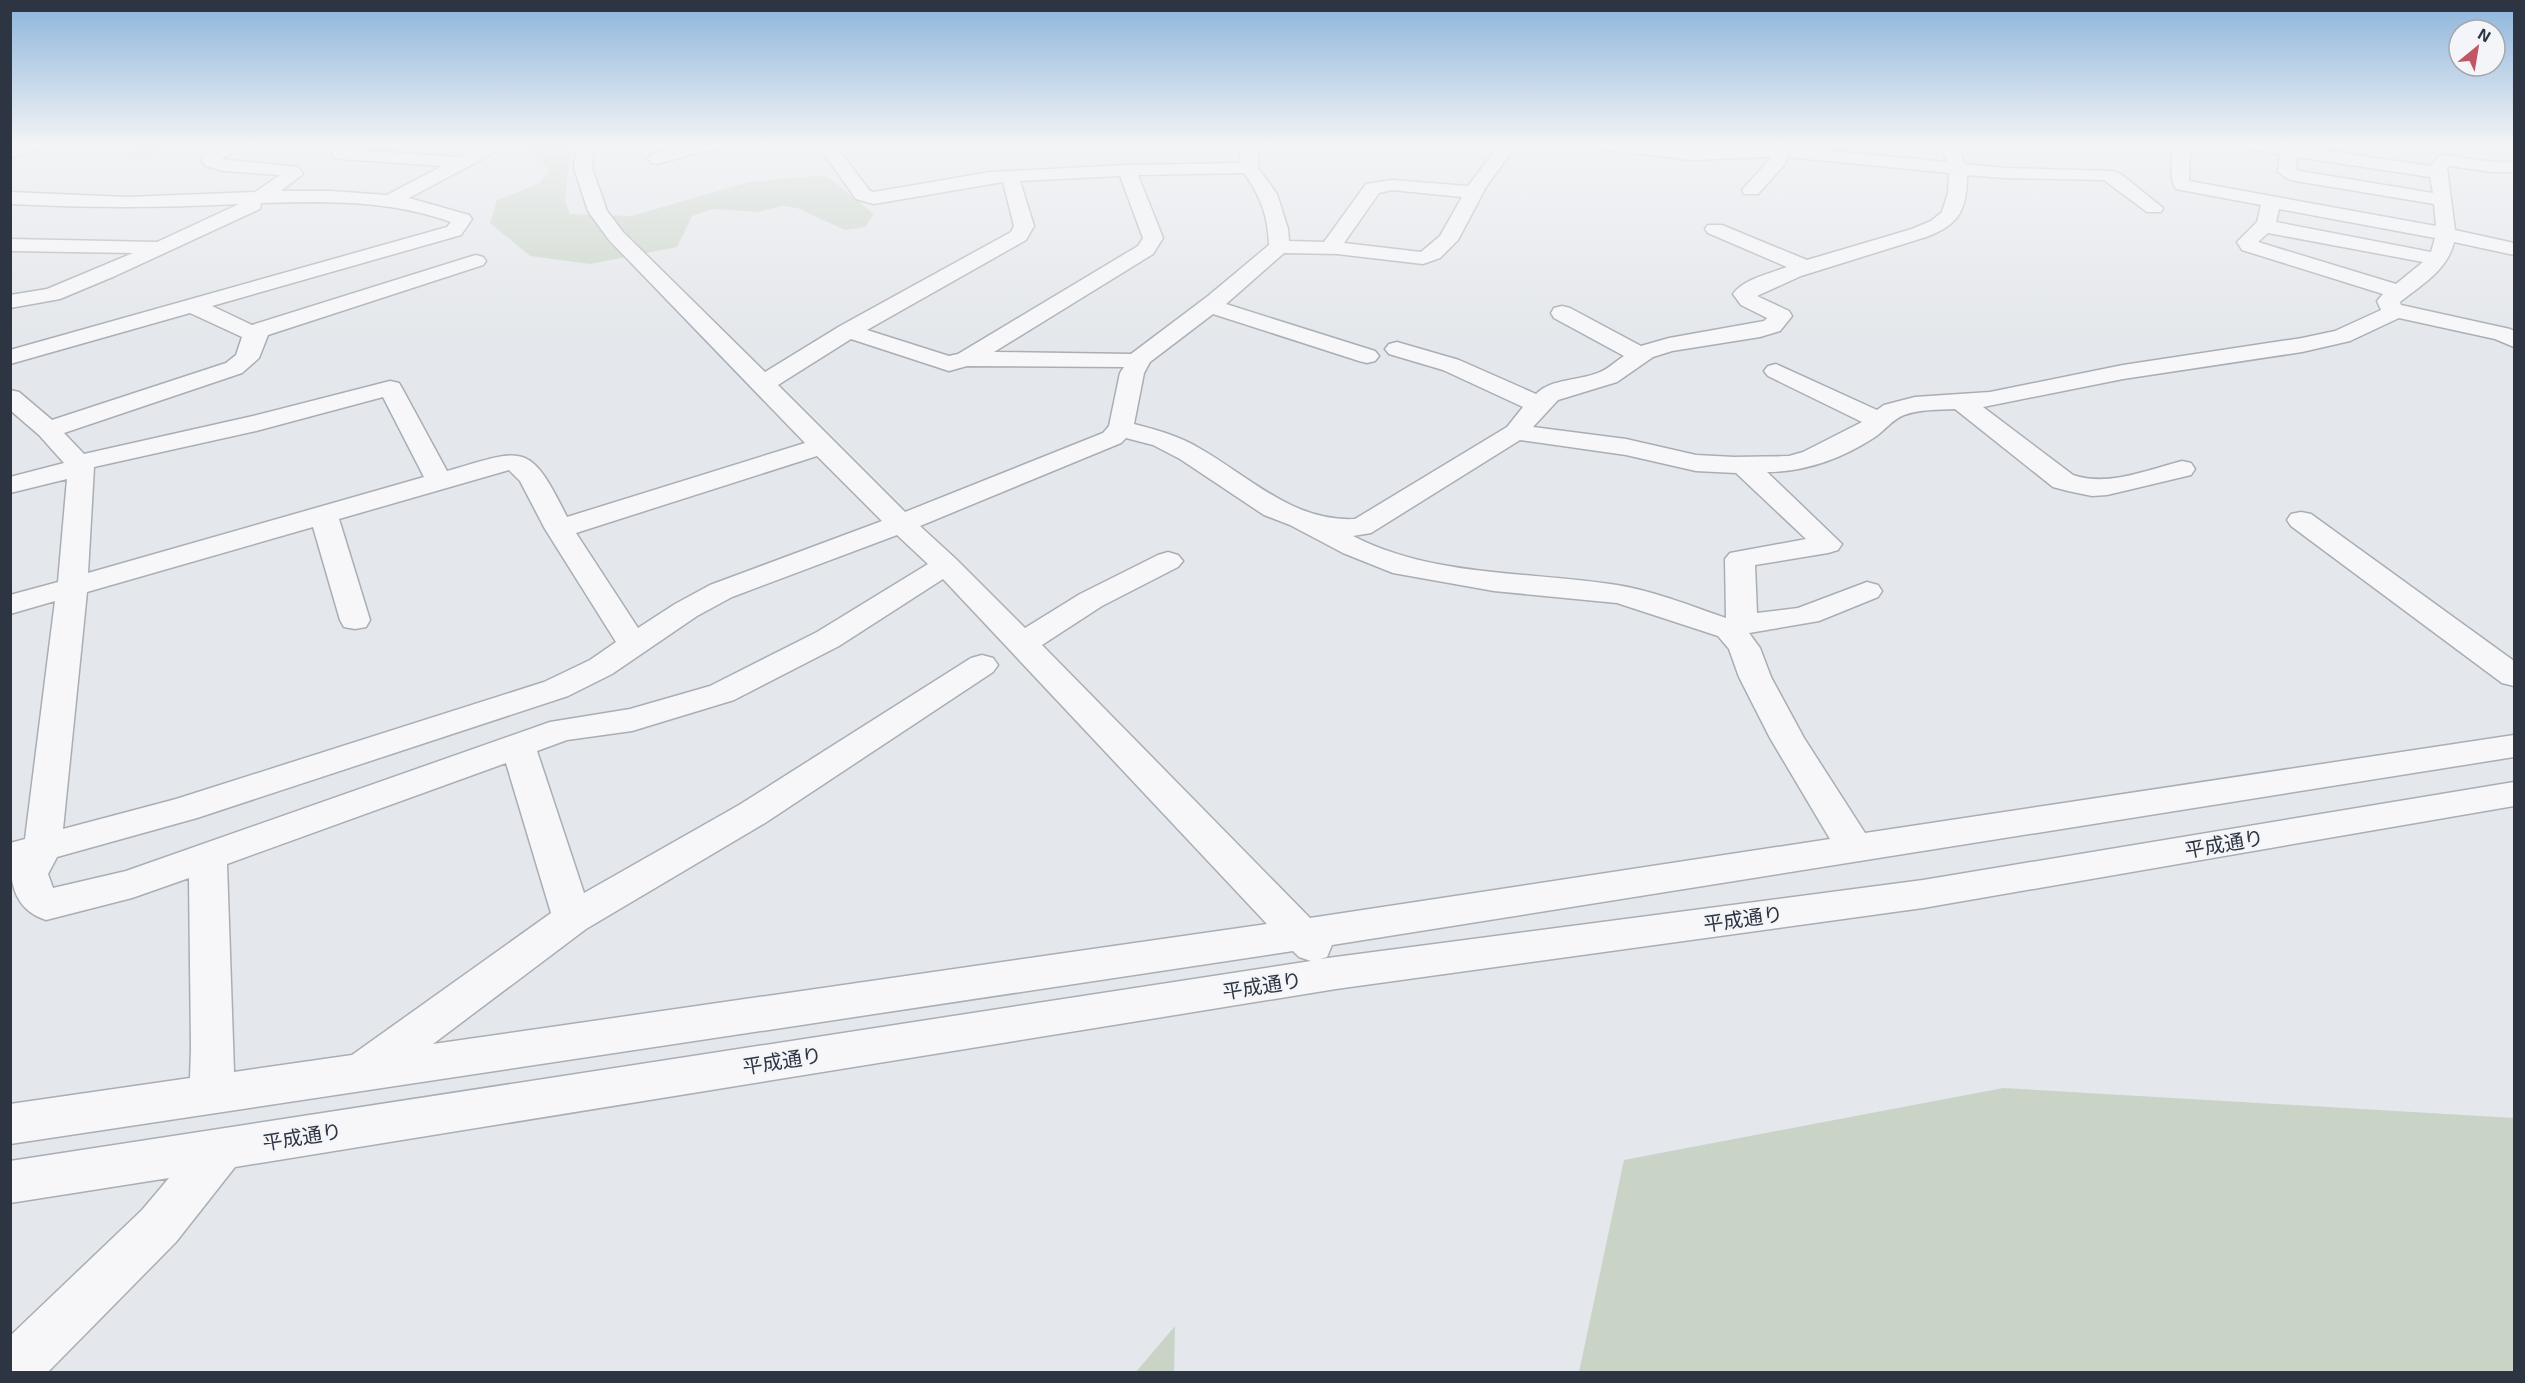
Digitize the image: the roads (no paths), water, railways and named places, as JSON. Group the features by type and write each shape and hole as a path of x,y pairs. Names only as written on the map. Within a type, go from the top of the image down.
{"street":[{"path":"10,302 52,294 164,248 241,209"},
{"path":"10,357 454,231 462,219 442,211 427,209"},
{"path":"597,209 616,236 763,384 821,446 900,524 946,565 1303,934 1336,973"},
{"path":"763,384 848,331 1019,236 1024,226 1019,209"},
{"path":"848,331 949,364 966,359 1146,250 1153,238 1142,209"},
{"path":"1272,209 1278,229 1279,247"},
{"path":"1330,248 1359,209"},
{"path":"26,854 184,809 556,689 601,667 686,610 721,591 900,524 1112,438 1121,428 1132,373 1138,362 1210,306 1279,247 1330,248 1424,258 1435,255 1451,237 1465,209"},
{"path":"1300,519 1339,528 1361,527 1516,432 1549,395 1609,377 1640,355 1669,345 1717,339 1772,326 1781,316 1749,300 1744,294 1808,268 1942,223 1951,214 1953,209"},
{"path":"2270,209 2264,226 2247,242 2249,246 2395,301 2502,334 2514,340"},
{"path":"2312,209 2514,249"},
{"path":"1516,432 1626,447 1696,463 1790,464 1812,458 1865,432 1893,410 1915,404 1990,399 2123,372 2302,345 2342,336 2393,312 2395,301 2437,259 2445,244 2443,209"},
{"path":"2264,226 2437,259"},
{"path":"1715,229 1808,268"},
{"path":"10,245 164,248"},
{"path":"192,305 246,331 256,333 276,324 476,261"},
{"path":"1210,306 1367,356"},
{"path":"1562,313 1640,355"},
{"path":"48,430 234,368 247,358 256,333"},
{"path":"1397,349 1451,365 1539,405"},
{"path":"966,359 1120,359 1138,362"},
{"path":"1776,371 1879,421"},
{"path":"10,485 79,465 390,388 440,481"},
{"path":"10,397 48,430 79,465 72,589 26,854 29,874 36,894 46,905 132,885 562,730 632,720 722,693 828,639 946,565"},
{"path":"1960,401 2063,481 2077,487 2097,489 2182,469"},
{"path":"1121,428 1162,440 1189,453 1274,508 1353,547 1403,567 1494,582 1618,594 1736,627 1801,616 1832,608 1867,591"},
{"path":"559,529 821,446"},
{"path":"10,605 72,589 506,462 517,462 536,484 559,529 634,645"},
{"path":"1743,465 1828,544 1740,558 1736,627 1755,677 1787,738 1854,847"},
{"path":"322,514 355,620"},
{"path":"2301,519 2514,676"},
{"path":"1023,644 1091,600 1168,561"},
{"path":"361,1073 572,918 752,813 982,665"},
{"path":"518,746 572,918"},
{"path":"10,1124 1303,934 2514,746"},
{"name":"平成通り","path":"10,1182 1336,973 1923,894 2514,794"},
{"path":"208,858 213,1048 211,1094"},
{"path":"11,1372 159,1226 221,1149"}]}
